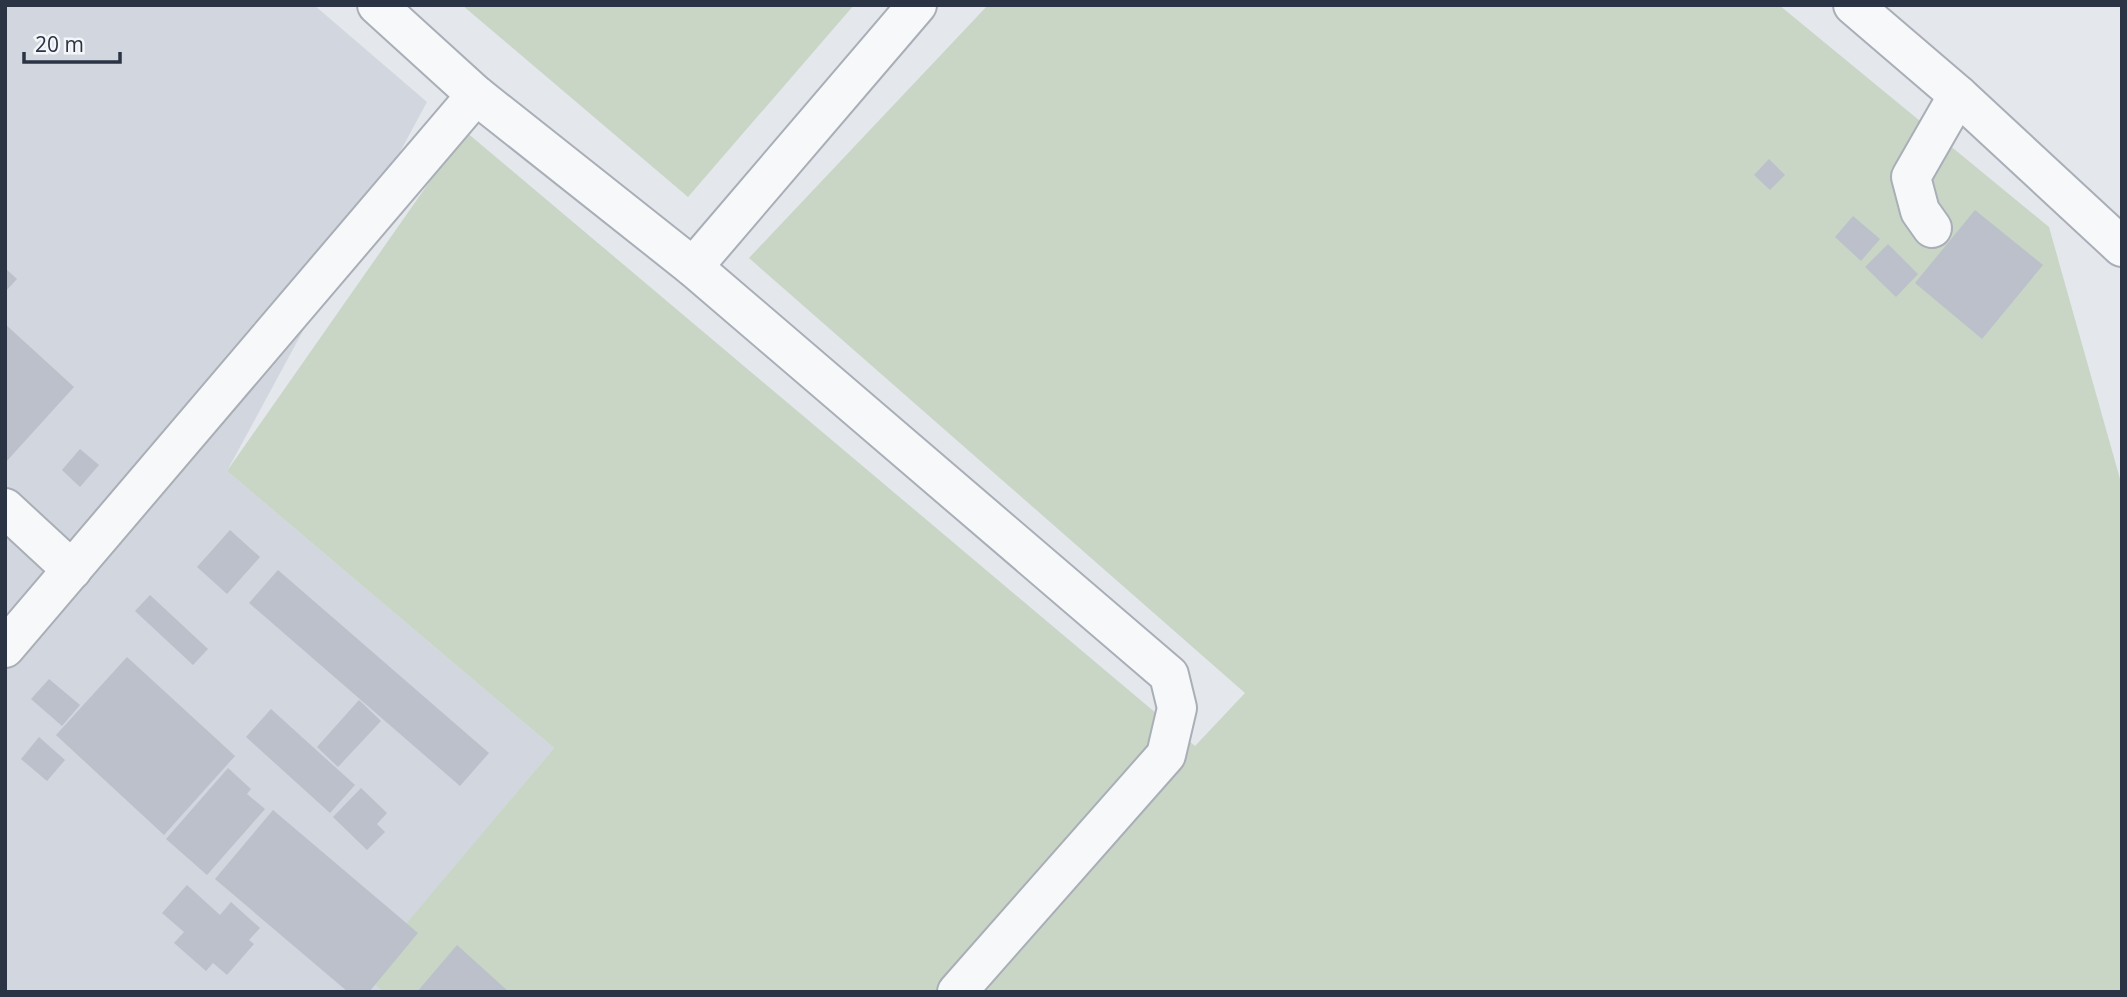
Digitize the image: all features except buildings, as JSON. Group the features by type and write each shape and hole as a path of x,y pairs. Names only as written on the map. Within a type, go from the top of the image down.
{"street":[{"path":"377,5 477,95 692,267 1169,675 1177,708 1166,755 957,992"},
{"path":"692,267 917,5"},
{"path":"1853,5 1958,94 2122,247"},
{"path":"1932,228 1920,211 1911,177 1958,94"},
{"path":"5,648 477,95"},
{"path":"5,508 72,570"}],"shaded area":[{"path":"5,5 314,5 427,102 227,471 554,748 365,974 383,992 5,992"}],"green space":[{"path":"462,5 854,5 688,197"},
{"path":"988,5 1779,5 2049,227 2122,486 2122,992 383,992 364,974 554,748 227,471 465,131 1195,746 1245,693 749,258"}]}
